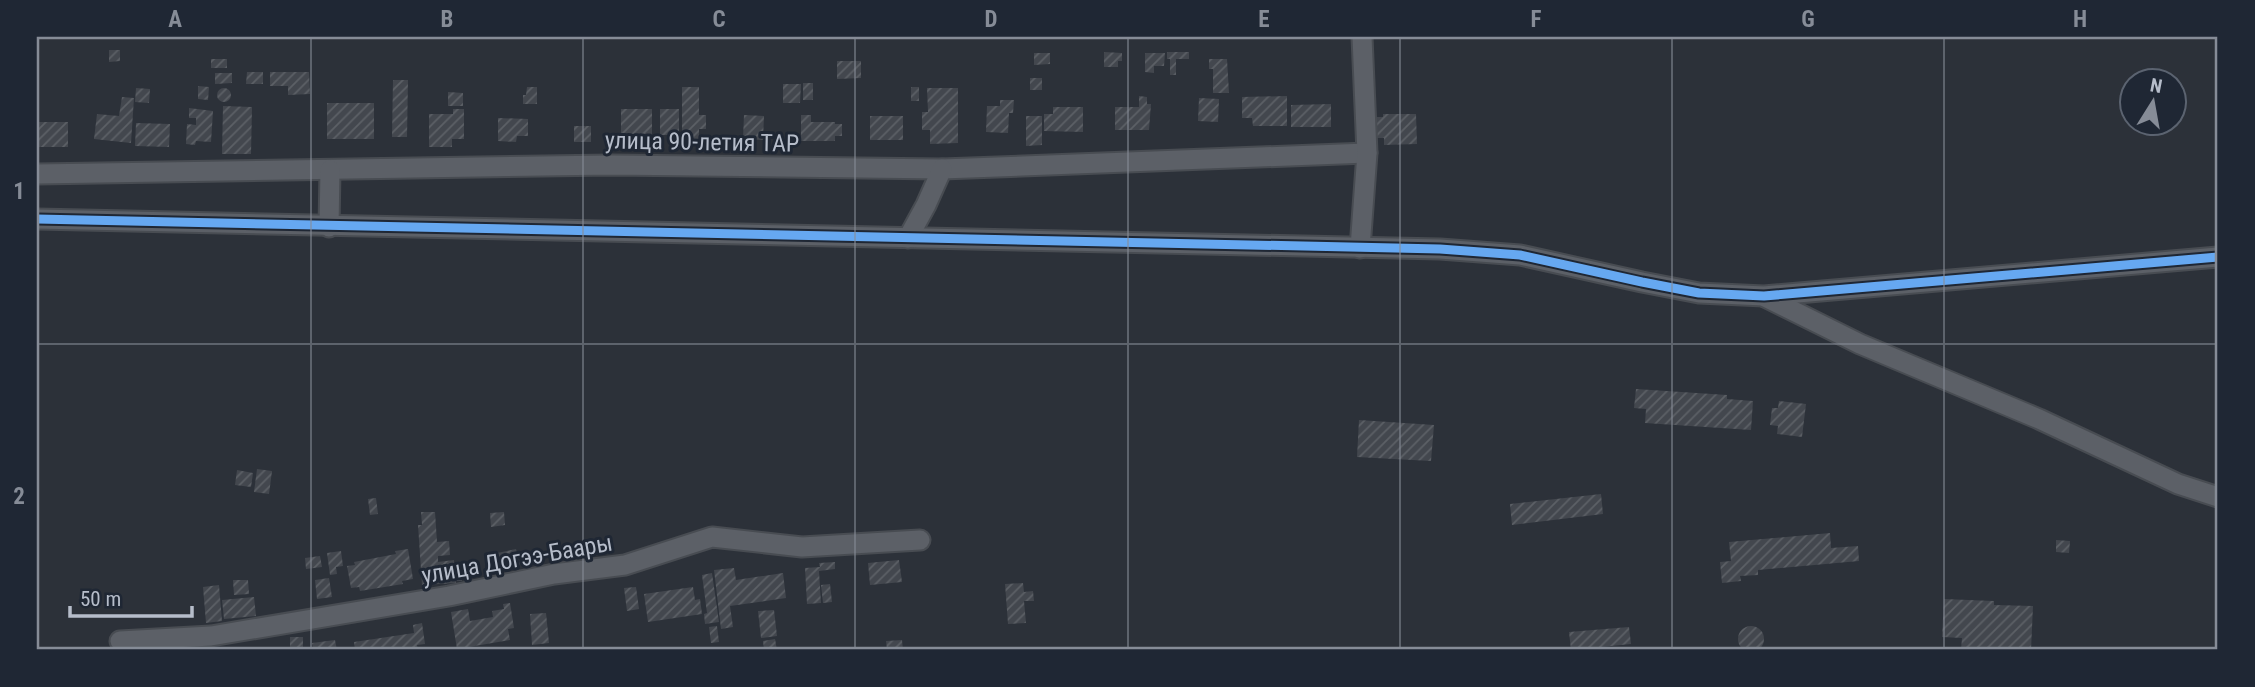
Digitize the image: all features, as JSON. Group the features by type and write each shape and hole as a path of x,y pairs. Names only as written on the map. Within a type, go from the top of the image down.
{"street":[{"path":"1360,248 1367,153 1362,37"},
{"name":"улица 90-летия ТАР","path":"37,174 611,165 942,169 1367,153"},
{"path":"908,237 942,169"},
{"path":"329,227 330,170"},
{"path":"37,219 1440,249 1520,255 1699,293 1764,296 2218,257"},
{"path":"1764,296 1860,344 2039,419 2178,484 2218,497"},
{"name":"улица Догээ-Баары","path":"120,641 211,636 449,596 554,574 625,565 712,537 802,547 920,540"}],"building":[{"path":"109,50 120,50 120,61 109,62"},
{"path":"1104,52 1122,53 1122,61 1118,61 1118,67 1104,67"},
{"path":"1167,52 1189,52 1189,59 1176,59 1176,75 1170,75"},
{"path":"1034,53 1050,53 1050,64 1034,65"},
{"path":"1145,53 1165,53 1164,66 1154,66 1154,73 1145,72"},
{"path":"211,59 227,59 227,68 211,68"},
{"path":"1209,59 1227,59 1229,93 1213,93 1213,69 1209,69"},
{"path":"837,61 861,61 861,78 837,79"},
{"path":"247,72 263,72 263,84 246,84"},
{"path":"270,72 309,72 310,94 288,95 288,86 270,86"},
{"path":"215,73 232,73 232,83 215,84"},
{"path":"1030,78 1042,78 1042,90 1030,90"},
{"path":"393,80 408,80 407,137 392,137"},
{"path":"803,83 813,83 813,100 803,100"},
{"path":"783,84 801,84 800,103 783,103"},
{"path":"198,86 209,87 208,100 198,99"},
{"path":"527,87 537,87 537,104 523,104"},
{"path":"682,87 699,87 699,115 706,115 706,129 699,129 699,145 682,145"},
{"path":"911,87 919,87 919,101 911,101"},
{"path":"136,88 150,89 149,103 135,102"},
{"path":"221,88 227,88 231,95 227,102 221,102 217,98 217,92"},
{"path":"927,88 958,88 958,143 930,144 930,130 922,130 922,112 928,112"},
{"path":"448,92 463,93 463,106 448,106"},
{"path":"1139,96 1147,97 1147,104 1151,104 1149,130 1115,130 1115,107 1139,107"},
{"path":"1287,96 1287,126 1253,126 1252,118 1242,118 1242,97"},
{"path":"122,97 134,98 131,143 94,139 97,114 119,116"},
{"path":"1199,98 1219,99 1218,122 1198,121"},
{"path":"1000,100 1014,100 1013,113 1009,113 1008,133 986,132 987,106 1000,106"},
{"path":"327,103 374,103 374,139 327,139"},
{"path":"1331,104 1331,127 1291,127 1291,105"},
{"path":"223,106 252,107 251,154 222,154"},
{"path":"1053,107 1083,107 1083,132 1044,131 1044,114 1053,114"},
{"path":"189,108 213,111 211,142 196,141 195,145 186,144 187,124 196,125 196,118 189,118"},
{"path":"453,109 464,109 464,139 452,139 452,147 429,147 429,114 453,114"},
{"path":"621,109 652,109 652,136 621,136"},
{"path":"660,109 679,109 679,135 660,135"},
{"path":"1383,114 1416,114 1417,144 1384,145 1384,138 1372,138 1372,117 1383,117"},
{"path":"744,115 764,116 763,140 743,139"},
{"path":"801,115 811,115 811,122 842,124 842,136 835,136 835,141 801,141"},
{"path":"870,116 903,116 903,140 870,140"},
{"path":"1026,116 1042,116 1042,145 1026,146"},
{"path":"498,118 528,119 528,136 517,136 516,142 498,141"},
{"path":"37,122 68,122 68,147 37,147"},
{"path":"136,123 170,124 169,147 135,146"},
{"path":"574,126 591,126 591,142 574,142"},
{"path":"1636,389 1727,395 1727,399 1753,401 1751,430 1645,423 1646,409 1634,408"},
{"path":"1779,401 1806,404 1802,437 1777,434 1778,426 1770,425 1772,408 1778,408"},
{"path":"1359,420 1434,425 1431,461 1357,457"},
{"path":"257,469 272,471 269,494 254,492"},
{"path":"237,470 253,473 251,487 235,485"},
{"path":"1601,494 1603,514 1512,525 1510,504"},
{"path":"376,498 378,514 370,515 368,499"},
{"path":"421,512 435,512 437,542 449,541 450,555 438,556 438,562 454,560 455,576 462,576 462,581 422,585 418,525 422,525"},
{"path":"504,512 505,525 491,527 490,513"},
{"path":"1830,533 1831,548 1858,546 1859,561 1758,570 1758,575 1740,576 1741,581 1722,583 1720,562 1731,561 1729,542"},
{"path":"2056,540 2070,541 2069,553 2056,552"},
{"path":"408,549 413,579 402,581 403,584 360,591 359,587 351,588 347,566"},
{"path":"516,549 520,565 497,570 493,554"},
{"path":"341,551 343,566 336,567 337,574 330,575 327,553"},
{"path":"320,556 322,567 306,569 305,558"},
{"path":"899,560 902,582 870,585 868,563"},
{"path":"835,562 835,569 819,571 821,603 807,604 805,568 820,567 819,563"},
{"path":"734,568 736,580 783,573 786,598 730,606 733,627 721,629 714,570"},
{"path":"712,573 719,622 705,624 704,614 707,613 702,575"},
{"path":"329,578 332,597 317,599 315,580"},
{"path":"233,580 248,580 249,594 234,595"},
{"path":"1023,583 1024,592 1033,591 1034,601 1024,601 1026,623 1008,624 1005,584"},
{"path":"830,584 832,602 823,603 821,585"},
{"path":"219,585 222,621 206,623 203,587"},
{"path":"636,587 639,609 627,611 624,588"},
{"path":"693,587 695,600 700,599 702,614 648,622 644,594"},
{"path":"254,597 256,616 224,619 222,600"},
{"path":"1944,599 2033,606 2031,650 1961,650 1962,638 1942,637"},
{"path":"510,603 514,628 508,629 510,640 457,649 451,612 468,609 470,621 493,617 492,611 504,609 503,604"},
{"path":"774,610 777,636 761,638 758,611"},
{"path":"546,613 549,643 532,645 530,614"},
{"path":"422,623 425,644 417,645 418,650 355,650 354,642 414,633 413,625"},
{"path":"717,626 719,642 711,643 709,627"},
{"path":"1751,626 1760,630 1764,639 1760,648 1751,652 1742,648 1738,639 1742,630"},
{"path":"1629,627 1631,644 1571,650 1569,632"},
{"path":"290,637 303,637 303,650 290,650"},
{"path":"775,639 777,650 764,650 763,641"},
{"path":"335,640 337,650 313,650 312,643"},
{"path":"902,640 903,650 887,650 886,641"}],"cycle path":[{"path":"37,219 1440,249 1520,255 1699,293 1764,296 2218,257"}]}
